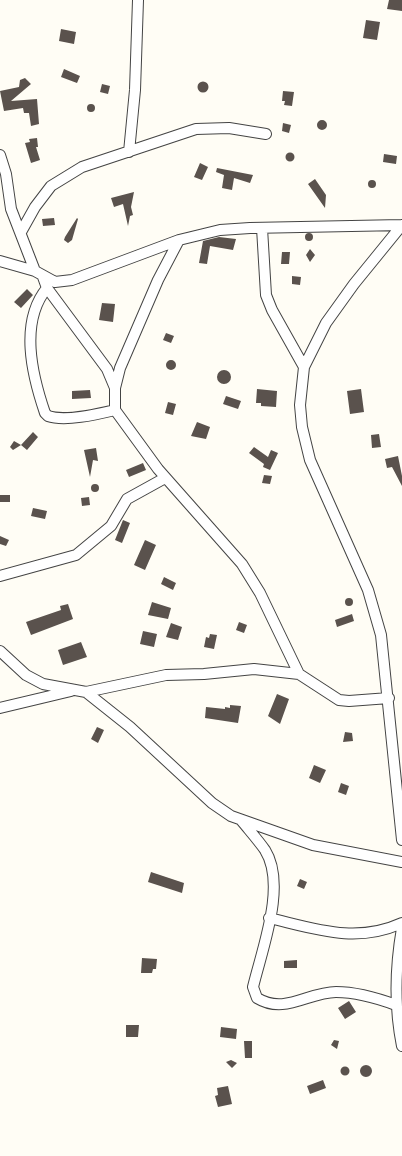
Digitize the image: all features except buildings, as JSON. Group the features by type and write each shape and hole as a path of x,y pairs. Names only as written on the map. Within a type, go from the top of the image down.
{"street":[{"path":"129,152 135,90 138,0"},
{"path":"21,232 35,207 51,186 82,167 196,129 211,127 266,134"},
{"path":"0,154 6,174 11,209 39,274 47,288 108,369 115,388"},
{"path":"0,261 39,274 55,282 72,280 179,240 220,230 402,225"},
{"path":"402,225 354,284 326,323 304,367 300,405 306,447 375,611 381,635 389,698 402,840"},
{"path":"262,228 266,295 272,310 304,367"},
{"path":"179,240 158,280 120,368 115,388 116,410 165,478 242,564 260,593 300,674"},
{"path":"47,288 38,300 31,337 32,367 45,413 51,418 92,415 116,410"},
{"path":"0,576 76,555 111,526 127,499 165,478"},
{"path":"0,651 26,674 43,684 86,692 166,675 204,674 254,668 300,674 340,700 350,702 389,698"},
{"path":"0,708 75,690"},
{"path":"86,692 130,727 212,803 240,819 313,845 402,862"},
{"path":"240,819 266,851 274,873 275,896 253,987 257,998 280,1005 333,992 352,993 396,1005"},
{"path":"269,918 347,934 366,934 389,929 402,923"},
{"path":"402,928 396,967 396,1005 402,1046"}]}
